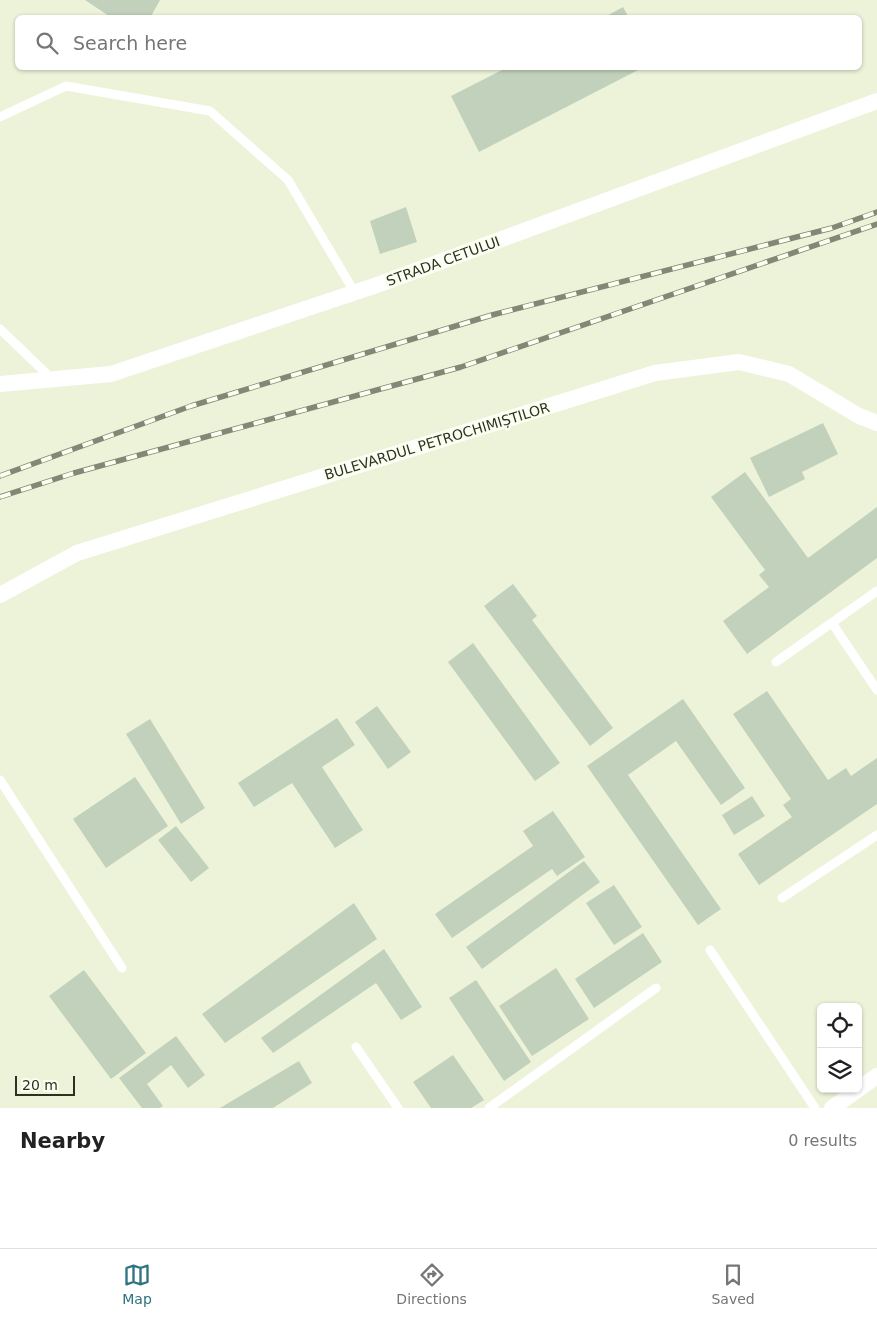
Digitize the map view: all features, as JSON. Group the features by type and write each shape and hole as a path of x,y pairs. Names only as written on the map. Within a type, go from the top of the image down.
{"street":[{"name":"STRADA CETULUI","path":"0,384 111,374 355,293 877,101"},
{"name":"BULEVARDUL PETROCHIMIȘTILOR","path":"0,595 77,553 655,373 739,362 789,374 859,416 877,423"},
{"path":"832,1108 877,1076"}],"lane":[{"path":"0,116 66,86 210,111 288,180 355,293"},
{"path":"0,329 53,379"},
{"path":"776,662 877,591"},
{"path":"832,623 877,690"},
{"path":"0,780 122,968"},
{"path":"782,898 877,835"},
{"path":"710,950 815,1108"},
{"path":"489,1108 656,988"},
{"path":"356,1047 398,1108"}],"building":[{"path":"85,0 160,0 152,15 108,15"},
{"path":"623,7 627,15 608,15"},
{"path":"502,70 638,70 479,152 451,96"},
{"path":"406,207 417,242 380,254 370,221"},
{"path":"823,423 838,454 802,472 805,479 769,497 750,458"},
{"path":"745,472 808,558 877,507 877,558 747,654 723,621 769,587 759,575 765,570 711,497"},
{"path":"513,584 537,616 532,620 613,728 590,746 484,606"},
{"path":"473,643 560,763 535,781 448,662"},
{"path":"767,691 828,780 846,768 851,776 877,758 877,804 759,885 738,854 792,817 783,805 791,799 733,714"},
{"path":"683,699 745,788 721,805 676,741 628,775 721,909 698,925 587,766"},
{"path":"377,706 411,752 388,769 355,722"},
{"path":"337,718 355,745 322,767 363,830 335,848 292,783 254,807 238,783"},
{"path":"150,719 205,808 181,824 126,734"},
{"path":"135,777 168,826 106,868 73,819"},
{"path":"752,796 765,816 734,835 722,815"},
{"path":"553,811 585,857 557,876 552,869 452,938 435,914 533,846 523,831"},
{"path":"176,826 209,868 191,882 158,840"},
{"path":"584,861 600,882 482,969 466,947"},
{"path":"614,885 642,927 614,945 586,903"},
{"path":"354,903 377,939 225,1043 202,1014"},
{"path":"643,933 662,962 594,1008 575,979"},
{"path":"384,949 422,1007 401,1020 376,983 273,1053 261,1038"},
{"path":"556,968 589,1019 532,1056 499,1006"},
{"path":"84,970 146,1053 111,1079 49,996"},
{"path":"476,980 531,1062 504,1081 449,998"},
{"path":"176,1036 205,1075 188,1088 171,1065 147,1084 163,1106 160,1108 142,1108 119,1078"},
{"path":"453,1055 484,1100 471,1108 431,1108 413,1082"},
{"path":"299,1061 312,1083 273,1108 220,1108"}],"railway":[{"path":"0,476 191,406 492,315 832,228 877,212"},
{"path":"0,497 74,473 461,367 877,224"}]}
